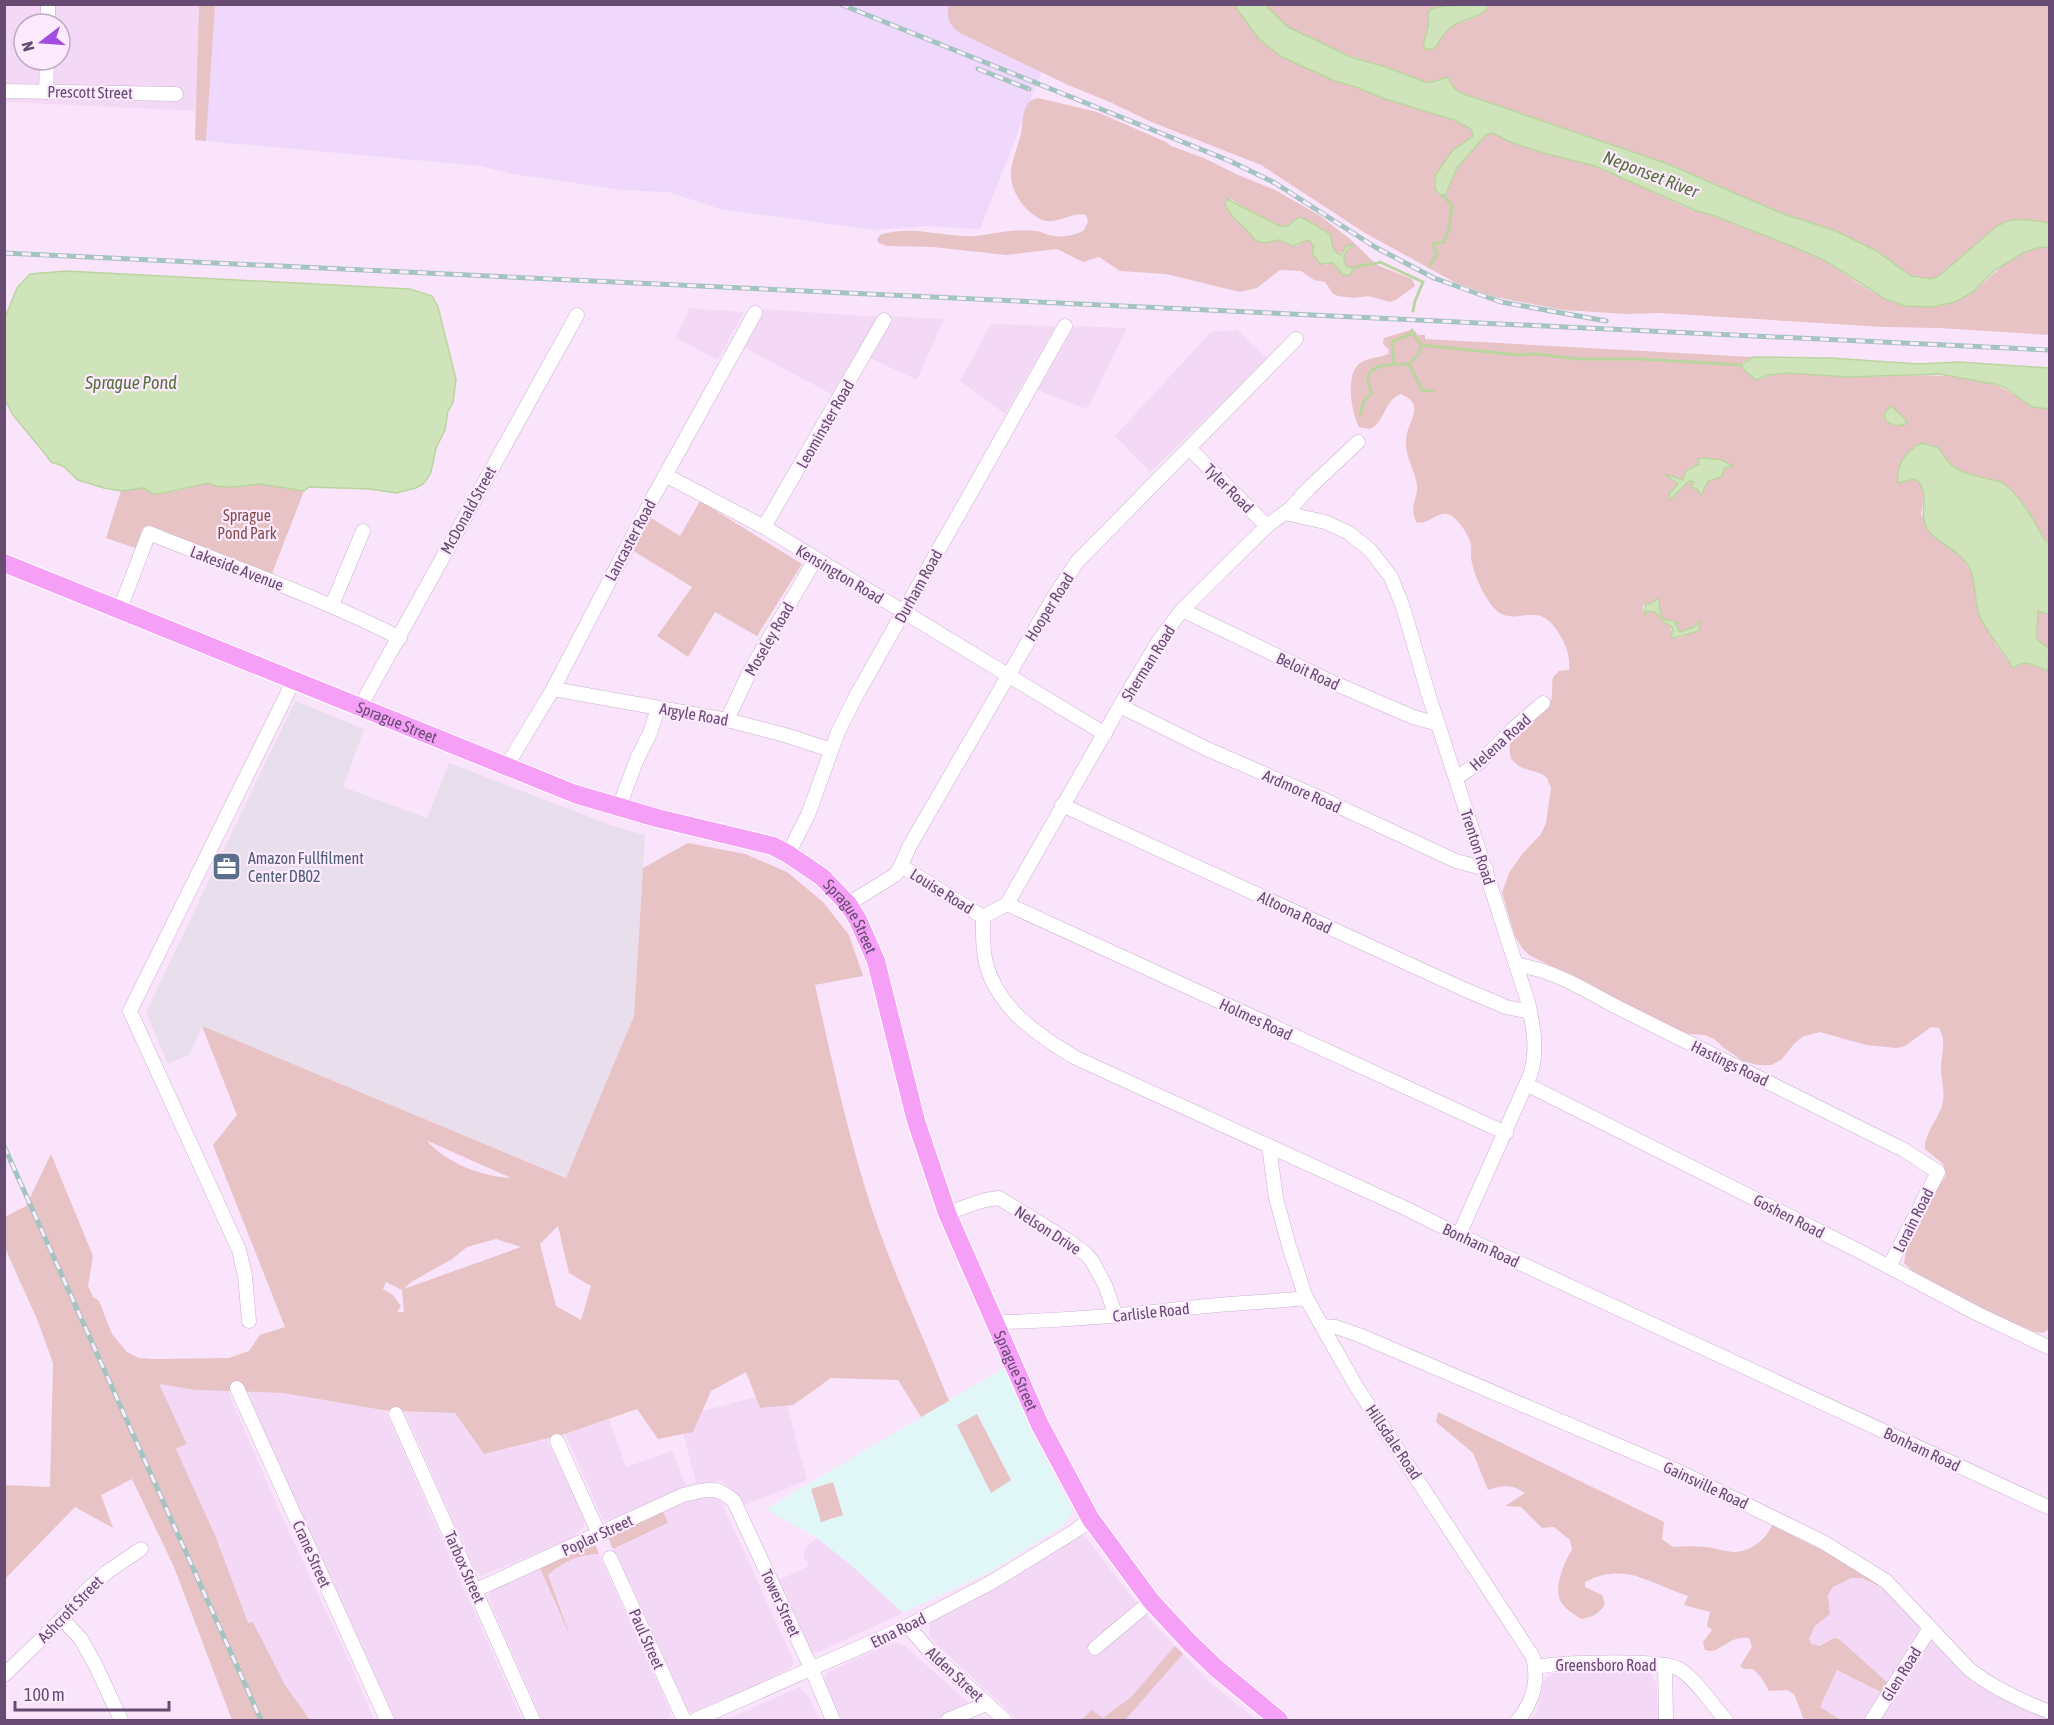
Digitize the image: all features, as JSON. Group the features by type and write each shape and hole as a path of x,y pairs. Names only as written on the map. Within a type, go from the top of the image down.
{"main road":[{"name":"Sprague Street","path":"4,562 506,768 575,794 619,807 773,846 822,877 848,904 858,920 876,961 916,1121 947,1214 1041,1425 1090,1518 1151,1601 1216,1668 1279,1720"}],"street":[{"path":"46,92 47,72"},
{"name":"Prescott Street","path":"4,91 176,93"},
{"name":"Lancaster Road","path":"506,768 553,689 665,476 755,314"},
{"name":"McDonald Street","path":"360,707 576,315"},
{"name":"Leominster Road","path":"764,527 884,320"},
{"name":"Durham Road","path":"788,854 808,815 831,750 856,696 1065,326"},
{"name":"Hooper Road","path":"848,904 891,879 901,866 909,847 1008,675 1077,562 1296,339"},
{"name":"Sherman Road","path":"1007,904 1158,642 1182,610 1267,526 1285,513 1358,442"},
{"name":"Tyler Road","path":"1190,449 1267,526"},
{"name":"Kensington Road","path":"665,476 764,527 1105,734"},
{"name":"Trenton Road","path":"1285,513 1324,522 1344,530 1366,545 1383,565 1400,599 1530,1012 1535,1053 1528,1084 1459,1235"},
{"path":"332,605 363,531"},
{"name":"Lakeside Avenue","path":"120,609 149,533 332,605 400,638"},
{"name":"Moseley Road","path":"727,720 751,669 815,560"},
{"name":"Beloit Road","path":"1182,610 1334,683 1418,719 1438,723"},
{"path":"249,1322 245,1276 239,1250 130,1011 294,680"},
{"name":"Argyle Road","path":"553,689 727,720 831,750"},
{"name":"Helena Road","path":"1456,778 1480,762 1519,723 1543,703"},
{"name":"Ardmore Road","path":"1120,706 1207,749 1327,801 1456,861 1486,869"},
{"path":"619,807 658,708"},
{"name":"Altoona Road","path":"1062,805 1459,987 1506,1007 1530,1012"},
{"name":"Louise Road","path":"901,866 983,917"},
{"path":"983,917 1007,904"},
{"name":"Holmes Road","path":"1007,904 1506,1133"},
{"name":"Bonham Road","path":"983,917 985,956 990,974 1003,998 1024,1023 1050,1043 1076,1058 2049,1508"},
{"name":"Hastings Road","path":"1517,965 1543,971 1587,990 1894,1146 1938,1172"},
{"name":"Goshen Road","path":"1528,1084 2049,1348"},
{"name":"Hillsdale Road","path":"1269,1146 1276,1198 1306,1298 1356,1386 1526,1644 1536,1667"},
{"name":"Lorain Road","path":"1889,1267 1938,1172"},
{"name":"Nelson Drive","path":"947,1214 985,1200 999,1198 1086,1254 1105,1285 1116,1316"},
{"name":"Carlisle Road","path":"996,1325 1005,1322 1078,1320 1306,1298"},
{"name":"Gainsville Road","path":"1322,1326 1336,1327 1359,1335 1680,1472 1823,1542 1886,1581 1980,1677 2003,1691 2049,1712"},
{"name":"Crane Street","path":"237,1388 387,1720"},
{"name":"Tarbox Street","path":"396,1414 533,1720"},
{"path":"557,1441 599,1534"},
{"name":"Poplar Street","path":"476,1590 683,1495 710,1489 721,1490"},
{"name":"Tower Street","path":"721,1490 734,1501 833,1720"},
{"name":"Etna Road","path":"695,1720 908,1626 992,1582 1078,1529 1090,1518"},
{"name":"Ashcroft Street","path":"4,1675 62,1619 92,1585 141,1549"},
{"name":"Paul Street","path":"610,1558 684,1720"},
{"path":"1095,1648 1151,1601"},
{"path":"62,1619 81,1639 121,1720"},
{"name":"Alden Street","path":"908,1626 933,1655 1005,1720"},
{"name":"Glen Road","path":"1872,1720 1930,1628"},
{"name":"Greensboro Road","path":"1536,1667 1574,1663 1665,1665 1679,1670 1693,1681 1726,1720"},
{"path":"1665,1665 1666,1720"},
{"path":"1518,1720 1533,1695 1536,1667"},
{"path":"948,1720 986,1704"}],"shaded area":[{"path":"5,5 199,5 196,111 5,102"},
{"path":"199,5 965,5 955,29 1044,66 980,229 925,226 875,230 720,209 668,192 621,190 513,174 481,166 195,140"},
{"path":"689,308 744,312 718,360 676,338"},
{"path":"763,309 878,317 835,396 745,348"},
{"path":"890,316 944,319 917,380 868,357"},
{"path":"991,324 1056,326 1005,414 960,381"},
{"path":"1074,326 1127,328 1087,409 1037,390"},
{"path":"1237,330 1268,359 1150,472 1115,436 1211,332"},
{"path":"295,701 364,729 343,787 427,818 449,763 613,826 645,835 634,1016 567,1178 202,1026 190,1054 168,1064 146,1012"},
{"path":"1004,1368 1036,1439 1072,1510 1070,1517 1061,1527 992,1571 903,1613 850,1564 817,1538 766,1509"},
{"path":"158,1384 228,1391 374,1720 310,1720 285,1685 253,1622 248,1624 215,1535 176,1449 187,1443"},
{"path":"783,1390 807,1480 745,1505 722,1481 710,1482 693,1486 604,1522 565,1434 609,1419 626,1467 672,1451 686,1485 696,1482 679,1417"},
{"path":"245,1392 283,1393 385,1410 522,1720 395,1720"},
{"path":"405,1412 455,1413 484,1454 547,1439 584,1516 584,1527 569,1540 481,1576 475,1571"},
{"path":"702,1495 716,1496 722,1503 794,1662 791,1668 784,1672 690,1712 685,1709 679,1698 613,1549 668,1523 663,1512"},
{"path":"1078,1535 1087,1539 1145,1614 1175,1646 1213,1685 1257,1720 1018,1720 935,1643 929,1634 930,1622 1004,1584"},
{"path":"817,1538 850,1564 903,1613 817,1653 812,1653 807,1647 777,1581 809,1566 803,1556 807,1545"},
{"path":"599,1554 669,1708 670,1714 667,1720 542,1720 489,1600 490,1593 540,1568 567,1626 548,1575 575,1557"},
{"path":"1851,1578 1862,1578 1889,1592 1919,1624 1919,1633 1888,1683 1839,1639 1834,1638 1820,1646 1811,1645 1809,1639 1815,1626 1830,1614 1828,1595 1833,1587"},
{"path":"1932,1637 1984,1687 2048,1720 1878,1720"},
{"path":"895,1643 905,1646 971,1705 933,1720 842,1720 825,1682 825,1675 888,1644"},
{"path":"1635,1668 1648,1671 1653,1676 1657,1686 1658,1720 1530,1720 1537,1713 1543,1683 1551,1673"},
{"path":"1837,1670 1883,1693 1866,1720 1841,1720 1820,1707"},
{"path":"799,1687 808,1696 820,1720 726,1720"}],"green space":[{"path":"199,5 215,5 206,141 195,140"},
{"path":"949,5 1234,5 1259,39 1282,57 1335,81 1454,120 1471,129 1473,136 1449,156 1437,175 1434,185 1438,194 1445,197 1457,168 1486,135 1493,133 1537,151 1597,167 1692,210 1778,240 1816,256 1880,296 1899,303 1936,305 1957,301 1980,287 2022,252 2035,248 2049,248 2049,335 1660,313 1627,314 1563,310 1495,297 1456,283 1365,233 1261,165 1149,121 960,33 949,21"},
{"path":"1265,5 1469,5 1443,8 1428,13 1429,24 1425,38 1435,48 1449,30 1478,16 1486,10 1488,5 2049,5 2049,223 2023,219 1984,238 1940,275 1932,279 1911,276 1877,251 1836,231 1781,213 1668,164 1461,93 1455,89 1449,79 1430,82 1416,80 1319,44 1287,27"},
{"path":"1038,98 1097,112 1275,190 1319,215 1350,239 1377,265 1412,279 1415,286 1390,302 1368,296 1354,298 1333,294 1325,282 1314,280 1301,271 1280,270 1257,288 1240,292 1166,274 1120,271 1099,257 1083,262 1057,249 1006,255 933,247 887,246 879,243 877,240 880,235 904,231 976,236 1028,230 1063,236 1084,230 1088,222 1086,215 1080,214 1052,221 1040,219 1025,207 1014,191 1011,172 1024,111 1031,100","holes":["1231,199 1283,227 1300,217 1304,218 1333,244 1338,254 1353,244 1344,256 1344,263 1350,268 1340,272 1333,263 1324,265 1313,252 1314,246 1309,240 1297,246 1279,240 1253,238 1227,210"]},
{"path":"1410,330 1415,331 1418,335 1425,335 1425,339 1753,357 1743,362 1750,374 1762,379 1771,375 1792,372 1847,377 1920,375 1956,377 1992,384 2007,390 2027,403 2049,409 2049,543 2024,506 2001,482 1968,474 1956,469 1945,460 1907,453 1897,476 1910,480 1915,479 1920,483 1924,493 1921,515 1937,539 1964,560 1975,581 1996,645 2013,667 2025,663 2049,670 2049,1329 2043,1333 2006,1320 1916,1274 1904,1263 1906,1249 1928,1204 1946,1175 1943,1164 1925,1149 1927,1137 1943,1101 1941,1069 1943,1043 1939,1028 1931,1027 1905,1046 1896,1048 1866,1045 1820,1032 1802,1037 1781,1060 1771,1065 1758,1065 1743,1061 1714,1039 1704,1035 1689,1034 1672,1027 1529,955 1522,948 1515,936 1502,893 1509,873 1523,853 1541,834 1546,823 1551,788 1547,778 1542,774 1520,767 1511,759 1511,739 1522,727 1544,712 1549,705 1553,677 1559,671 1569,670 1568,652 1560,635 1543,617 1510,616 1494,608 1483,593 1475,574 1468,537 1453,517 1441,514 1425,522 1416,522 1413,510 1417,485 1406,445 1407,433 1414,414 1413,403 1409,398 1401,394 1395,397 1375,425 1370,429 1359,427 1352,403 1352,375 1360,363 1388,354 1389,350 1383,344 1384,338","holes":["1699,459 1721,460 1730,464 1708,481 1702,491 1695,487 1694,482 1688,482 1676,496 1673,490 1678,482 1666,475 1683,480 1689,468 1699,464","1659,598 1661,615 1666,620 1675,623 1680,632 1694,627 1699,621 1699,629 1679,638 1672,633 1671,626 1655,612 1648,611 1644,614 1643,607 1646,603 1650,604"]},
{"name":"Sprague Pond Park","path":"209,483 215,486 232,487 260,484 304,491 271,576 147,527 138,549 106,538 121,491 143,488 158,493"},
{"path":"700,501 802,564 757,636 715,612 688,657 657,636 692,587 632,550 651,518 680,536"},
{"path":"2038,611 2049,614 2049,649 2037,639"},
{"path":"688,843 745,854 787,872 823,902 849,935 863,976 815,985 846,1118 868,1197 896,1274 949,1401 921,1417 898,1380 831,1378 793,1405 760,1408 746,1372 711,1391 693,1432 658,1439 637,1409 565,1434 484,1454 455,1413 389,1411 283,1393 196,1390 159,1384 187,1444 176,1449 215,1535 248,1623 253,1622 285,1685 310,1720 232,1720 174,1567 132,1479 101,1495 113,1528 75,1507 5,1579 5,1485 50,1487 53,1363 37,1319 5,1248 5,1217 26,1206 51,1154 93,1256 88,1286 93,1297 99,1301 112,1334 127,1352 139,1358 153,1359 229,1358 249,1351 260,1335 285,1327 213,1145 237,1115 202,1026 566,1178 634,1016 643,868","holes":["427,1141 511,1178 488,1175 466,1167 435,1149","558,1226 569,1273 591,1286 581,1320 556,1306 540,1244","496,1239 521,1247 404,1289 411,1282 452,1259 467,1247","386,1282 402,1290 404,1312 397,1312 401,1306 393,1295 383,1289"]},
{"path":"1438,1412 1664,1522 1662,1539 1673,1547 1690,1546 1732,1552 1741,1551 1762,1540 1772,1525 1856,1567 1881,1587 1862,1578 1851,1578 1833,1587 1828,1595 1830,1614 1815,1626 1809,1639 1811,1644 1820,1646 1834,1638 1839,1639 1888,1683 1883,1693 1837,1670 1820,1707 1841,1720 1804,1720 1794,1694 1786,1690 1769,1691 1753,1669 1744,1669 1740,1666 1752,1647 1749,1638 1735,1639 1716,1650 1705,1650 1703,1642 1712,1630 1707,1626 1710,1612 1684,1605 1688,1596 1638,1577 1613,1574 1599,1576 1585,1582 1585,1587 1602,1595 1605,1604 1595,1614 1581,1619 1564,1606 1558,1594 1561,1574 1572,1550 1570,1540 1554,1527 1542,1528 1521,1507 1505,1506 1525,1493 1507,1486 1488,1490 1473,1453 1436,1422"},
{"path":"977,1414 1011,1480 991,1493 957,1425"},
{"path":"833,1482 843,1515 821,1522 811,1489"},
{"path":"663,1512 668,1523 613,1549 608,1537"},
{"path":"595,1543 599,1554 584,1555 560,1566 548,1575 571,1638 540,1568"},
{"path":"1175,1646 1183,1654 1125,1720 1081,1720 1092,1710 1103,1718 1131,1697"}],"water":[{"name":"Neponset River","path":"1234,5 1265,5 1288,27 1351,57 1425,82 1447,77 1455,89 1461,93 1668,164 1781,213 1836,231 1877,251 1911,276 1932,279 1940,275 1996,227 2009,221 2022,219 2049,223 2049,248 2041,247 2023,253 1995,270 1973,292 1955,302 1932,307 1905,306 1885,299 1826,261 1794,247 1694,210 1595,166 1543,153 1508,141 1493,133 1486,135 1457,168 1446,194 1442,197 1435,189 1435,176 1452,151 1473,136 1471,129 1454,120 1335,81 1282,57 1259,39"},
{"path":"1488,5 1488,8 1450,28 1435,48 1426,50 1423,46 1430,10"},
{"path":"1227,199 1280,226 1287,226 1300,217 1330,234 1333,248 1338,254 1341,254 1347,246 1354,244 1346,251 1344,257 1347,267 1354,268 1350,275 1343,275 1333,263 1321,264 1312,254 1314,247 1309,240 1293,246 1279,240 1264,243 1255,240 1227,209 1225,203"},
{"name":"Sprague Pond","path":"66,271 410,289 432,296 438,307 456,379 453,403 448,411 445,430 436,448 431,472 423,484 396,493 370,489 309,487 304,491 260,484 232,487 215,486 209,483 154,494 143,488 121,491 78,480 63,466 51,462 13,415 5,400 5,318 17,288 30,274"},
{"path":"1753,357 1830,358 1919,364 1959,362 2049,368 2049,409 2032,407 2004,387 1939,374 1848,377 1787,373 1769,375 1756,380 1741,365"},
{"path":"1892,406 1906,420 1906,424 1895,425 1887,421 1885,414"},
{"path":"1922,443 1939,448 1954,467 2003,483 2010,488 2049,543 2049,614 2038,611 2037,632 2037,639 2049,649 2048,671 2027,664 2013,668 1980,617 1974,580 1969,567 1960,556 1928,530 1923,517 1924,496 1920,484 1915,479 1898,483 1898,471 1903,459"},
{"path":"1698,459 1722,460 1733,466 1725,468 1721,477 1708,481 1701,495 1697,489 1691,487 1694,482 1689,481 1670,500 1669,494 1678,484 1665,474 1683,480 1686,471 1699,464"},
{"path":"1659,598 1663,618 1676,621 1680,632 1694,627 1700,621 1699,631 1674,638 1671,637 1673,629 1671,626 1655,612 1648,611 1644,615 1646,603 1650,604"}],"waterway":[{"path":"1429,267 1437,254 1433,244 1444,242 1449,229 1452,206 1443,195"},
{"path":"1354,268 1380,262 1423,282"},
{"path":"1413,311 1423,282"},
{"path":"1394,363 1392,342 1413,333 1412,330"},
{"path":"1360,415 1364,401 1371,394 1369,374 1378,367 1409,364 1418,355 1421,345 1413,333"},
{"path":"1421,345 1578,359 1640,359 1741,365"},
{"path":"1409,364 1422,390 1433,391"}],"railway":[{"path":"840,4 1230,161 1275,183 1375,247 1434,278 1501,302 1606,321"},
{"path":"978,69 1029,89"},
{"path":"4,253 2050,350"},
{"path":"4,1146 261,1720"}],"place":[{"name":"Amazon Fullfilment Center DB02","path":"227,867"}]}
